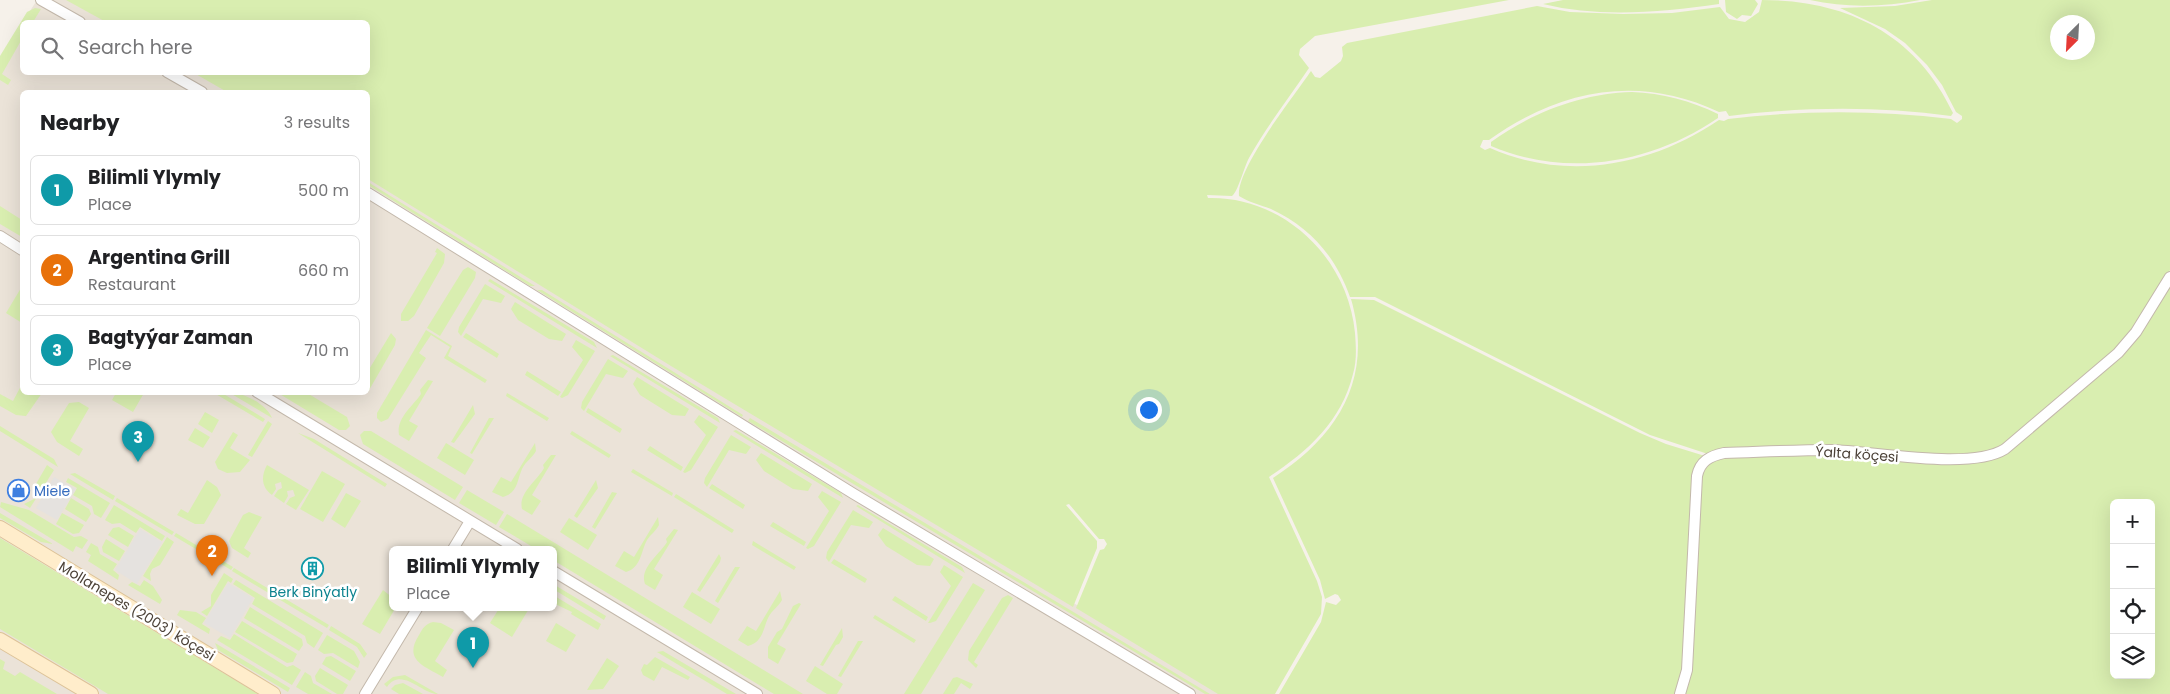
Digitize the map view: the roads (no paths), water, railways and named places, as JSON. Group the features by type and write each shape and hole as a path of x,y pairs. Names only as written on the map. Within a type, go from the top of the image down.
{"street":[{"path":"42,0 77,20"},
{"path":"172,75 198,90"},
{"path":"370,194 854,494 1190,694"},
{"path":"0,236 20,249"},
{"name":"Ýalta köçesi","path":"1680,694 1687,670 1697,476 1699,469 1707,459 1724,452 1821,450 1930,458 1993,455 2005,449 2118,353 2136,332 2170,277"},
{"path":"262,395 512,546"},
{"path":"455,546 470,521"},
{"name":"Mollanepes (2003) köçesi","path":"0,528 273,694"},
{"path":"557,573 757,694"},
{"path":"365,694 416,611"},
{"path":"0,640 91,694"}],"place":[{"name":"Bagtyýar Zaman","path":"138,462"},
{"name":"Miele","path":"18,491"},
{"name":"Berk Binýatly","path":"313,569"},
{"name":"Argentina Grill","path":"212,576"},
{"name":"Bilimli Ylymly","path":"473,668"}]}
